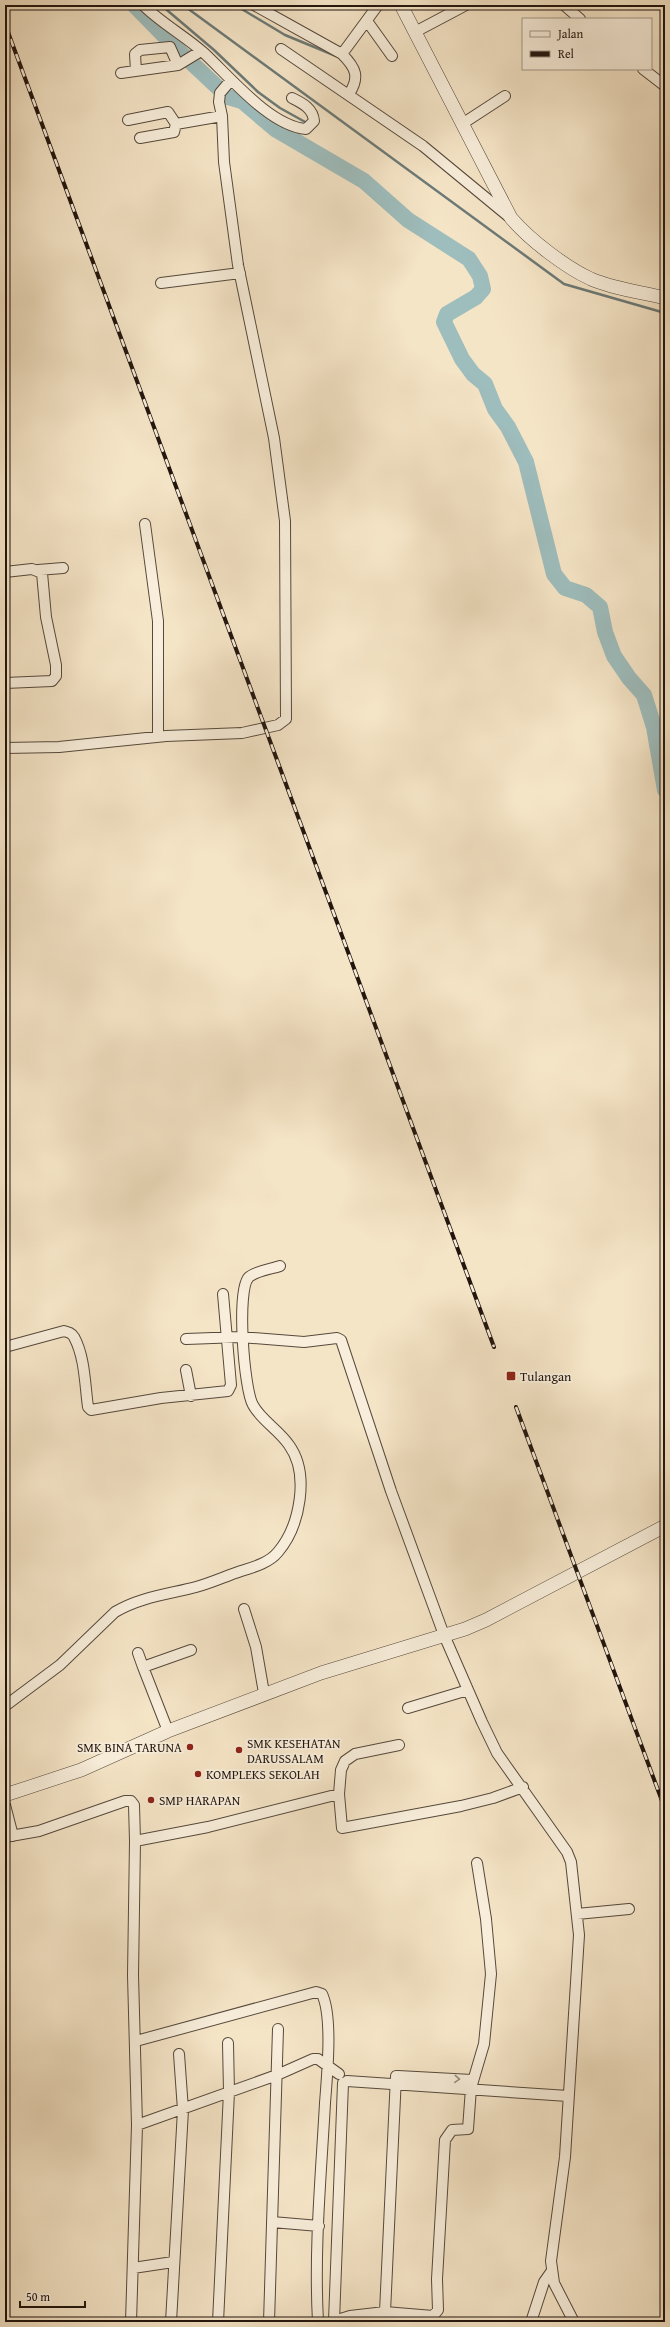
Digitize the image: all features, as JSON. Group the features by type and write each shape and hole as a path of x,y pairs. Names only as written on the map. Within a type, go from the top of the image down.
{"street":[{"path":"143,5 195,55 270,114 300,128 312,124 314,115 309,109 292,98"},
{"path":"254,5 330,46 351,63 356,77 355,84 349,94"},
{"path":"341,54 378,5"},
{"path":"401,5 511,218"},
{"path":"415,32 466,5"},
{"path":"564,5 579,18"},
{"path":"367,21 392,56"},
{"path":"136,72 135,54 140,50 170,48 178,65"},
{"path":"281,49 423,146 511,218 534,240 590,278 607,284 665,298"},
{"path":"121,73 178,65 195,55"},
{"path":"644,70 665,86"},
{"path":"5,748 59,747 158,737 242,733 282,723 286,719 285,521 272,430 240,273 224,162 222,116 219,102 220,93 229,81"},
{"path":"462,124 505,96"},
{"path":"128,120 166,112 170,113 176,124 175,130 170,133 140,138"},
{"path":"176,124 222,116"},
{"path":"161,283 240,273"},
{"path":"145,524 158,621 158,737"},
{"path":"5,572 63,568"},
{"path":"5,683 52,681 56,676 56,665 46,617 44,582 42,573 38,570"},
{"path":"5,1347 64,1330 71,1333 75,1338 81,1359 88,1407 91,1410 161,1398 191,1396 230,1390 235,1337 244,1284 248,1278 280,1266"},
{"path":"5,1706 60,1665 115,1612 145,1599 198,1586 263,1564 278,1553 286,1541 300,1505 301,1474 297,1458 290,1445 252,1404 223,1294"},
{"path":"186,1339 235,1337 287,1341 337,1338 341,1340 391,1491 444,1635 468,1690 497,1753 523,1787 569,1857 579,1936 565,2157 551,2272 544,2282 531,2322"},
{"path":"186,1370 191,1396"},
{"path":"5,1795 81,1770 168,1731 346,1664 444,1635 486,1620 665,1526"},
{"path":"244,1609 256,1647 264,1694"},
{"path":"143,1667 191,1650"},
{"path":"138,1652 168,1731"},
{"path":"408,1708 468,1690"},
{"path":"399,1745 355,1754 350,1757 341,1770 339,1794 341,1826 343,1829 461,1806 493,1798 523,1787"},
{"path":"135,1841 208,1827 339,1794"},
{"path":"5,1805 9,1837 39,1830 128,1801 134,1805 135,1841 133,1975 136,2041 137,2125 131,2322"},
{"path":"344,2078 334,2321 350,2316 385,2312 429,2316 437,2312 437,2279 445,2140 452,2130 468,2129 472,2084 484,2044 491,1974 486,1919 476,1863"},
{"path":"577,1914 629,1909"},
{"path":"136,2041 316,1992 322,1994 325,2000 327,2065 319,2226 318,2322"},
{"path":"269,2322 278,2029"},
{"path":"218,2322 229,2092 228,2043"},
{"path":"171,2322 173,2262 183,2110 179,2054"},
{"path":"137,2125 183,2110 277,2075 313,2059 318,2059 344,2078 472,2084 568,2096"},
{"path":"385,2312 396,2080"},
{"path":"272,2222 319,2226"},
{"path":"133,2268 173,2262"},
{"path":"551,2272 574,2322"}],"waterway":[{"path":"134,5 179,51 228,97 242,101 275,129 364,181 408,220 469,259 480,276 483,289 476,297 447,314 444,322 462,359 473,374 485,384 495,409 508,427 526,462 554,574 565,588 586,595 600,607 605,632 614,656 629,678 644,695 654,727 665,790"},
{"path":"161,5 214,50 258,92 280,108 307,123"},
{"path":"183,5 564,284 665,313"},
{"path":"235,5 285,35 336,56 338,54"}],"railway":[{"path":"5,24 494,1347"},
{"path":"516,1407 665,1809"}],"place":[{"name":"Tulangan","path":"511,1376"},
{"name":"SMK BINA TARUNA","path":"190,1747"},
{"name":"SMK KESEHATAN DARUSSALAM","path":"239,1750"},
{"name":"KOMPLEKS SEKOLAH","path":"198,1774"},
{"name":"SMP HARAPAN","path":"151,1800"}]}
